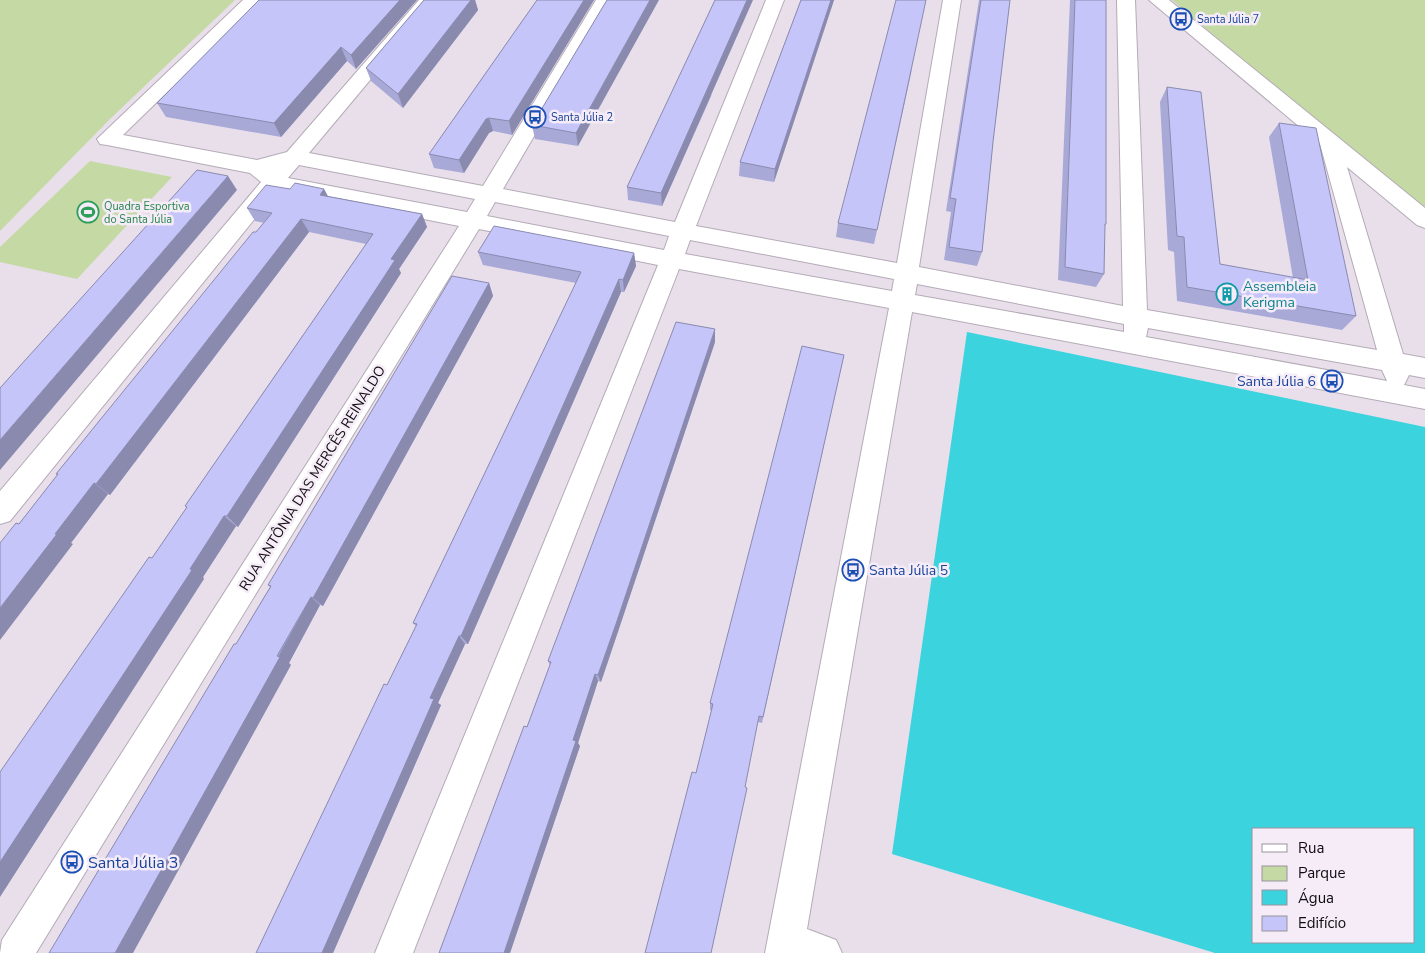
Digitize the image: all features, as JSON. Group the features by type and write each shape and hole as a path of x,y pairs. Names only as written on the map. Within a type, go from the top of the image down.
{"street":[{"path":"253,0 107,138 258,167 294,157 1136,317 1425,368"},
{"path":"0,512 294,157 428,0"},
{"name":"RUA ANTÔNIA DAS MERCÊS REINALDO","path":"15,953 490,194 605,0"},
{"path":"394,953 775,0"},
{"path":"823,953 786,948 902,302 952,0"},
{"path":"1126,0 1136,317 1135,344"},
{"path":"1158,0 1425,220"},
{"path":"1330,143 1393,362 1413,397"},
{"path":"258,167 274,182 670,259 1413,397"}],"green space":[{"path":"0,0 235,0 110,119 0,231"},
{"path":"1172,0 1425,0 1425,214"},
{"name":"Quadra Esportiva do Santa Júlia","path":"90,161 172,177 77,279 0,262 0,247"}],"water":[{"path":"967,332 1425,427 1425,953 1215,953 892,854"}],"building":[{"path":"259,0 400,0 351,55 341,47 274,123 157,103"},
{"path":"424,0 471,0 398,94 366,68"},
{"path":"537,0 584,0 509,121 486,119 459,160 429,154"},
{"path":"607,0 650,0 576,133 532,125"},
{"path":"715,0 747,0 661,193 627,187"},
{"path":"801,0 831,0 775,169 740,162"},
{"path":"896,0 926,0 877,230 838,223"},
{"path":"981,0 1010,0 982,252 949,247 956,199 950,198"},
{"path":"1075,0 1106,0 1106,224 1104,274 1065,267"},
{"path":"1167,87 1201,92 1220,264 1308,280 1279,123 1316,128 1356,316 1187,287 1184,237 1177,236"},
{"path":"197,170 228,176 0,440 0,388"},
{"path":"295,183 324,189 320,195 422,214 391,259 395,260 382,280 227,516 224,516 190,569 192,570 0,862 0,772 149,557 152,558 187,507 185,506 373,234 301,219 96,484 94,483 0,608 0,543 16,523 19,524 58,474 56,474 253,232 256,232 272,213 247,208 266,185 290,189"},
{"path":"494,226 634,253 623,280 619,279 461,636 459,636 430,698 434,699 322,953 256,953 384,684 387,685 417,624 413,623 581,272 478,252"},
{"path":"452,276 489,283 313,598 311,597 277,656 280,657 115,953 49,953 234,644 236,644 271,586 268,585"},
{"path":"676,322 715,329 616,624 598,675 595,674 573,740 576,741 504,953 439,953 524,726 527,727 551,662 548,661"},
{"path":"802,346 844,355 763,717 759,716 745,787 747,788 711,953 645,953 692,772 696,773 713,704 710,703"}],"place":[{"name":"Santa Júlia 7","path":"1181,19"},
{"name":"Santa Júlia 2","path":"535,117"},
{"name":"Quadra Esportiva do Santa Júlia","path":"88,212"},
{"name":"Assembleia Kerigma","path":"1227,294"},
{"name":"Santa Júlia 6","path":"1332,381"},
{"name":"Santa Júlia 5","path":"853,570"},
{"name":"Santa Júlia 3","path":"72,862"}]}
